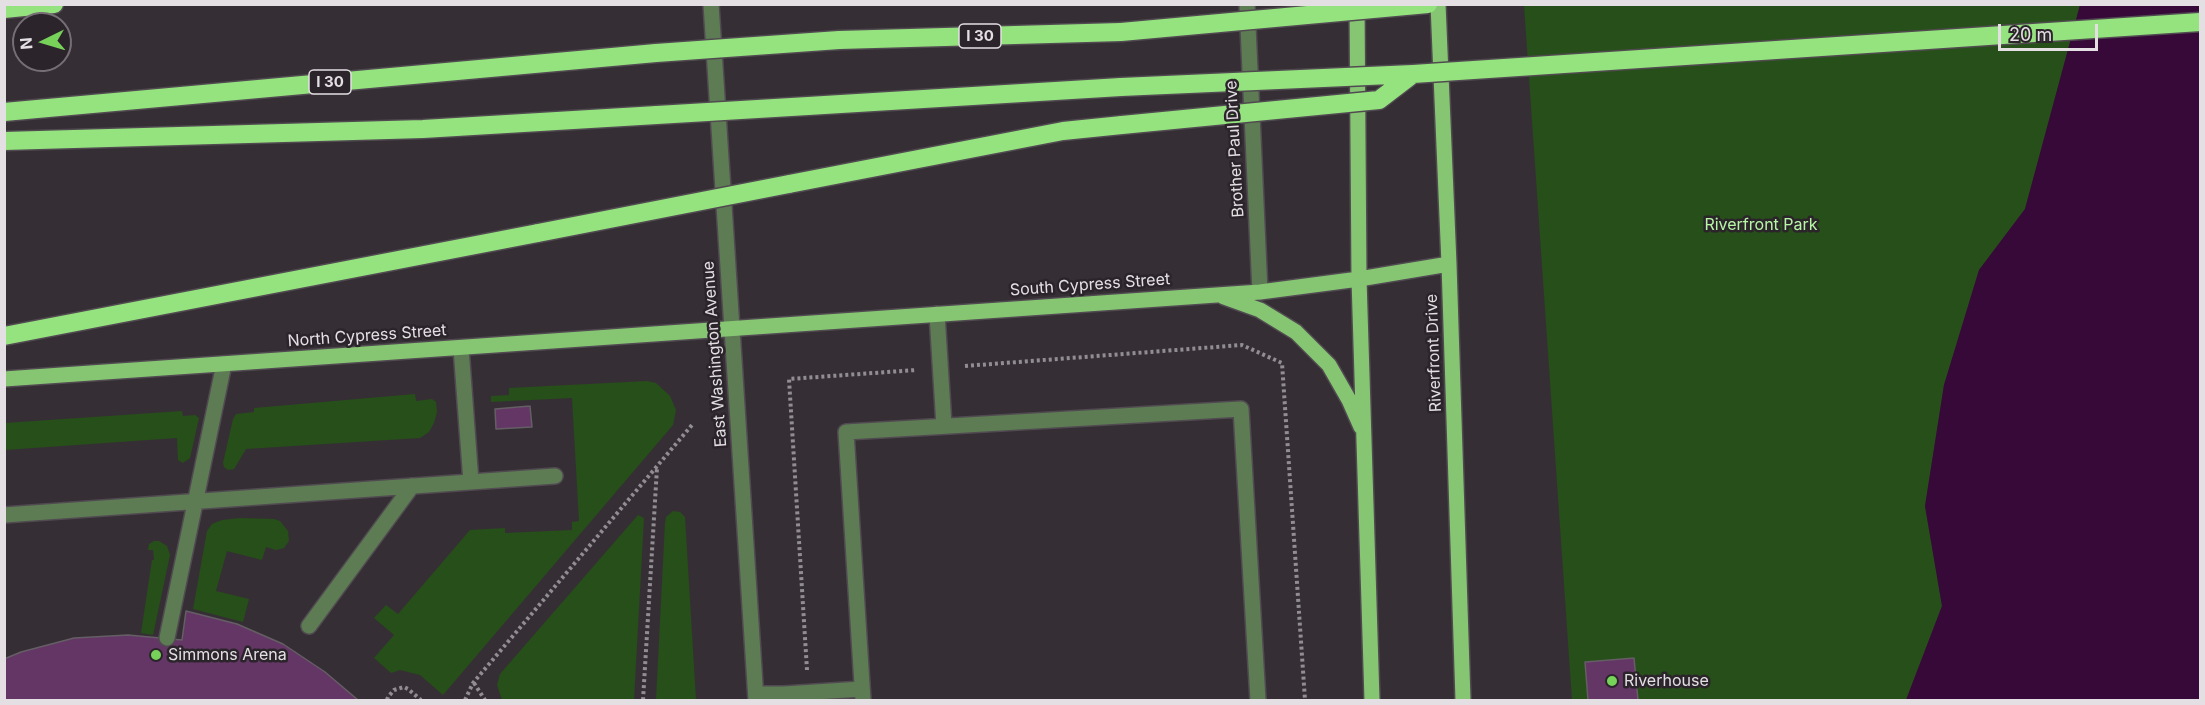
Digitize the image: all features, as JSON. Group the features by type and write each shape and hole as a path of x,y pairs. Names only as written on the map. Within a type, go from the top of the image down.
{"highway":[{"path":"4,9 54,4"},
{"name":"I 30","path":"4,112 656,53 838,40 1121,32 1428,4"},
{"path":"4,141 423,129 1121,87 1413,74 2200,22"},
{"path":"4,336 1063,131 1379,100 1413,74"}],"main road":[{"path":"1357,4 1359,279 1372,700"},
{"name":"Riverfront Drive","path":"1438,4 1463,700"},
{"name":"South Cypress Street","path":"732,329 1260,292 1449,264"},
{"path":"1218,294 1260,310 1296,332 1329,365 1349,400 1365,438"},
{"name":"North Cypress Street","path":"4,379 732,329"}],"street":[{"name":"East Washington Avenue","path":"711,4 756,697"},
{"name":"Brother Paul Drive","path":"1247,4 1260,292"},
{"path":"937,314 944,426"},
{"path":"461,348 471,482"},
{"path":"167,638 224,364"},
{"path":"756,697 809,693 863,695 846,432 1241,409 1258,700"},
{"path":"4,515 555,476"},
{"path":"309,626 412,486"}],"path":[{"path":"809,693 789,379 1242,345 1282,363 1305,700"},
{"path":"465,700 473,683 692,425"},
{"path":"643,700 657,467"},
{"path":"473,683 486,700"},
{"path":"387,700 394,690 404,687 421,700"}],"green space":[{"name":"Riverfront Park","path":"1524,5 2080,5 2025,209 1979,270 1944,385 1925,506 1942,606 1906,700 1572,700"},
{"path":"647,381 656,383 670,396 676,410 673,425 443,695 420,675 400,670 391,673 374,658 394,635 374,618 386,605 398,614 470,530 505,528 505,533 572,530 572,522 579,521 572,398 491,402 491,396 509,395 509,388"},
{"path":"415,394 416,401 432,399 436,402 437,412 434,423 429,432 420,438 246,449 234,469 228,470 224,467 223,463 236,414 254,412 254,408"},
{"path":"182,411 183,416 195,415 199,418 190,458 183,463 178,460 177,438 5,450 5,423"},
{"path":"673,511 680,512 685,517 696,700 656,700 665,523 666,517"},
{"path":"638,515 644,518 634,700 502,700 497,685 500,674"},
{"path":"240,518 280,521 288,531 289,541 284,548 276,550 266,547 262,560 227,551 216,591 249,599 243,622 193,609 207,531 212,524 222,520"},
{"path":"154,541 167,546 170,555 153,635 141,633 152,560 154,560 153,550 148,550 149,544"}],"shaded area":[{"path":"2080,5 2200,5 2200,700 1906,700 1942,606 1925,506 1944,385 1979,270 2025,209"}],"building":[{"path":"530,406 532,427 496,429 495,409"},
{"name":"Simmons Arena","path":"186,611 237,624 283,644 325,672 358,700 4,700 4,659 21,652 74,638 128,635 182,640"},
{"name":"Riverhouse","path":"1634,658 1638,700 1588,700 1585,662"}],"place":[{"name":"Simmons Arena","path":"156,655"},
{"name":"Riverhouse","path":"1612,681"}]}
